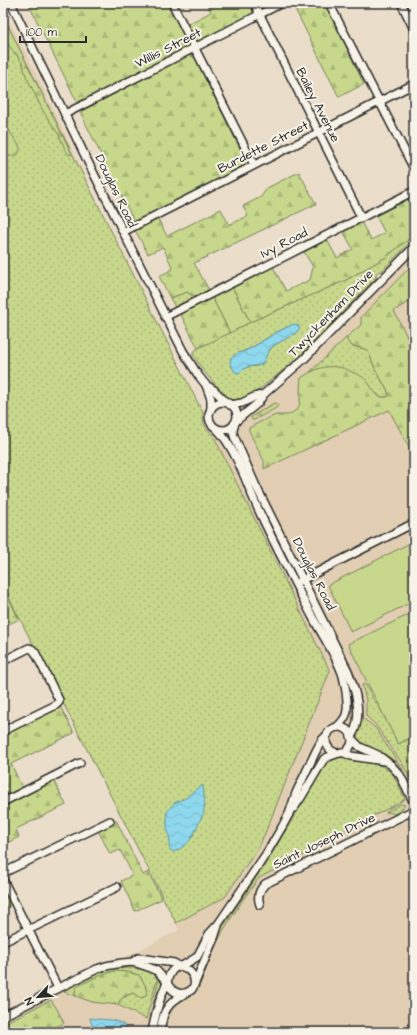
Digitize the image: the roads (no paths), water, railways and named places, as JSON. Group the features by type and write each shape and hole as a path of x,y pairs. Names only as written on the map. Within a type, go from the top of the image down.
{"street":[{"name":"Douglas Road","path":"11,3 165,317 190,364 206,385 211,399 211,409"},
{"path":"172,3 254,166"},
{"name":"Bailey Avenue","path":"254,3 361,217"},
{"name":"Willis Street","path":"65,114 282,3"},
{"path":"329,3 414,169"},
{"path":"401,3 414,29"},
{"name":"Burdette Street","path":"123,232 414,84"},
{"name":"Ivy Road","path":"165,317 414,191"},
{"name":"Twyckenham Drive","path":"235,422 258,403 264,394 304,359 414,246"},
{"name":"Douglas Road","path":"206,385 214,390 229,404"},
{"name":"Twyckenham Drive","path":"229,404 242,403 264,394"},
{"path":"223,402 229,404 236,412 235,422 230,428 217,429 213,426 209,418 211,409 216,404 223,402"},
{"name":"Douglas Road","path":"235,422 233,432 255,484 342,656 353,684 358,706 358,716 352,738"},
{"name":"Douglas Road","path":"217,429 223,435 231,448 259,512 310,613 339,665 345,689 346,715 337,727"},
{"path":"295,583 414,523"},
{"path":"3,661 26,649 32,649 35,652 59,700 56,705 3,731"},
{"path":"289,814 296,793 322,740 330,731 337,727 347,730 352,738 363,749 378,756 391,765 400,776 414,803"},
{"path":"328,734 326,742 331,750 351,756 386,761"},
{"path":"152,1032 160,999 169,975 172,971 197,957 209,934 219,923 266,854 289,814 302,796 324,759 348,749 352,742 352,738"},
{"path":"3,802 80,764"},
{"name":"Saint Joseph Drive","path":"260,905 258,897 261,888 265,884 414,810"},
{"path":"3,873 110,821"},
{"path":"3,880 58,988"},
{"path":"3,942 117,887"},
{"path":"160,1032 165,1010 173,1000 191,990 195,983 219,923"},
{"path":"133,962 138,958 147,958 174,963 188,970 195,978 195,983"},
{"path":"3,1016 97,969 122,963 133,962 156,971 170,988 176,992 184,993"}],"water":[{"path":"294,324 298,325 300,328 296,333 273,346 269,350 261,365 247,367 239,373 235,372 230,363 231,358"},
{"path":"203,785 205,804 203,815 195,832 187,844 173,852 169,846 170,842 167,827 167,812 174,803 186,798"},
{"path":"90,1018 119,1022 127,1028 127,1032 95,1032"}]}
